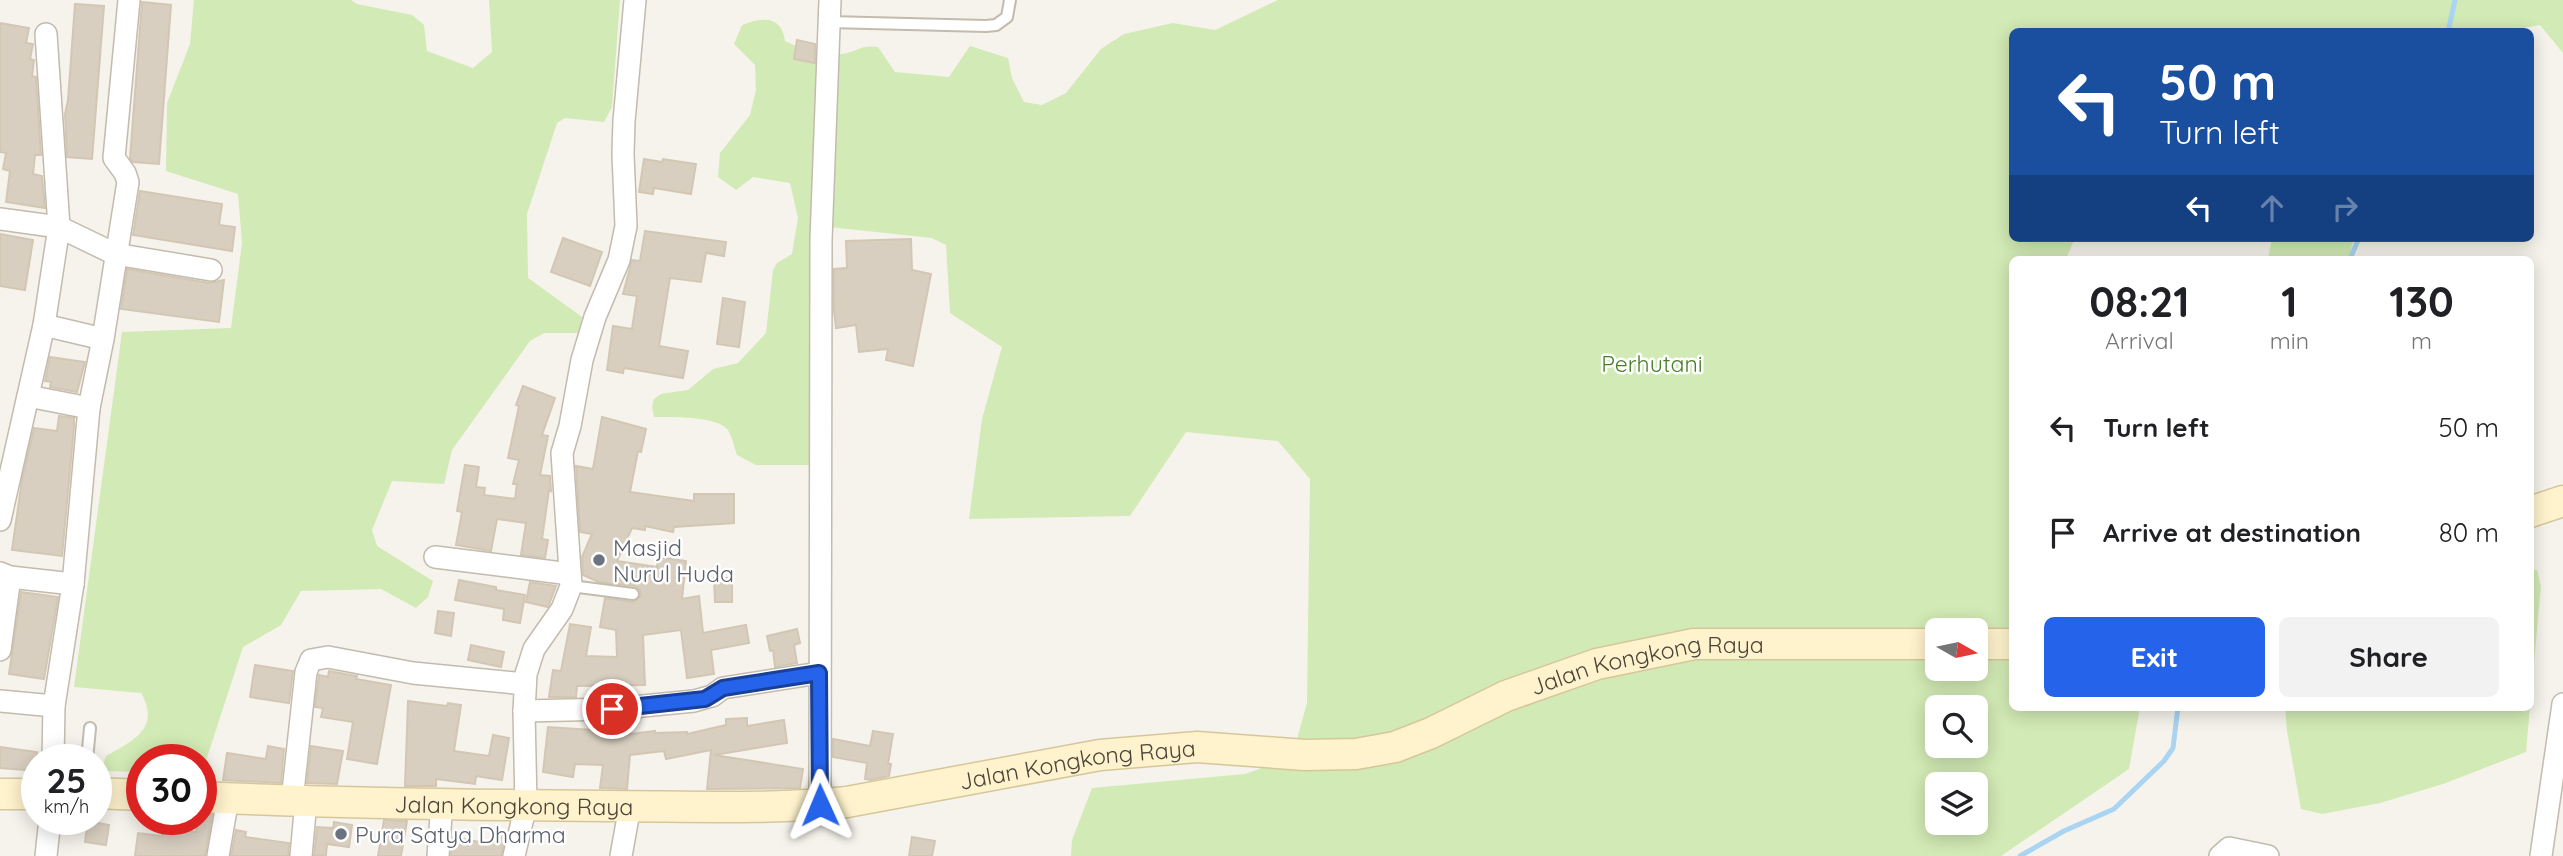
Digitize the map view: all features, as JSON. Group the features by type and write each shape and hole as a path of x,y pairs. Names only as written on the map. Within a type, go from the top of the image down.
{"street":[{"path":"53,744 54,706 73,584 89,408 128,182 114,158 129,0"},
{"path":"514,856 526,805 525,684 534,649 562,609 570,580 562,453 570,426 582,360 595,317 619,260 626,226 622,154 635,0"},
{"path":"820,805 823,310 821,240 830,0"},
{"path":"0,520 44,325 60,228 46,34"},
{"path":"0,219 60,228 115,254 211,270"},
{"path":"44,325 103,339"},
{"path":"29,396 89,408"},
{"path":"435,557 570,580"},
{"path":"0,650 5,575 73,584"},
{"name":"Jalan Kongkong Raya","path":"217,798 526,805 820,805 1076,759 1142,750 1197,747 1305,755 1356,754 1395,747 1506,696 1597,664 1694,644 1925,644"},
{"path":"1988,644 2009,644"},
{"path":"301,856 299,801 306,672 312,660 328,657 413,673 525,684"},
{"path":"524,711 612,709 694,701 712,696 723,688 819,673"},
{"path":"0,701 54,706"},
{"path":"2541,856 2563,704"},
{"path":"0,794 21,794"},
{"path":"438,856 442,803"},
{"path":"621,856 629,806"},
{"path":"46,856 48,835"},
{"path":"217,835 218,856"},
{"path":"2220,856 2230,848 2268,856"}],"lane":[{"path":"829,22 996,25 1007,17 1010,0"},
{"path":"570,580 633,594"},
{"path":"88,744 90,728"}],"green space":[{"path":"194,0 351,0 357,4 412,15 424,25 427,51 473,68 492,52 489,0 620,0 612,107 604,122 565,118 557,123 527,214 528,278 582,317 578,333 544,333 530,341 452,450 444,484 392,481 372,530 377,546 433,581 428,597 416,608 381,589 301,591 281,625 243,647 211,744 126,744 141,732 146,724 148,715 141,693 74,687 122,332 231,328 242,243 238,194 166,171 167,103 190,44"},
{"name":"Perhutani","path":"1278,0 2563,0 2563,53 2540,25 2524,28 2009,28 2009,242 2073,242 2067,256 2009,256 2009,711 2139,711 2129,769 2001,856 1071,856 1072,840 1092,788 1245,774 1292,757 1307,703 1310,479 1278,441 1186,432 1130,516 969,519 982,419 1002,347 950,313 946,245 932,238 820,226 819,465 756,465 737,455 729,432 721,425 693,418 654,417 652,407 654,399 661,394 688,390 713,369 738,363 766,333 773,270 777,263 792,254 798,218 790,183 753,177 736,190 718,177 720,153 750,115 756,90 755,65 734,44 742,25 756,20 775,22 780,26 785,41 819,53 840,54 878,47 895,72 949,77 970,46 1008,58 1012,78 1024,102 1042,105 1066,93 1101,49 1124,34 1173,23 1215,30"},
{"path":"2271,242 2353,242 2352,256 2269,256"},
{"path":"2534,570 2537,570 2541,586 2534,662"},
{"path":"2285,711 2530,711 2526,752 2443,784 2380,803 2322,814 2301,809"},
{"path":"126,744 126,772 112,771 112,752"}],"building":[{"path":"142,2 171,5 159,164 133,162 130,158"},
{"path":"75,4 104,6 92,159 67,157 65,114"},
{"path":"0,23 29,28 26,43 33,44 30,59 34,60 32,76 36,77 41,155 35,155 33,174 42,176 45,208 6,202 10,171 3,169 6,153 0,152"},
{"path":"797,40 815,44 815,63 794,59"},
{"path":"644,159 696,164 691,194 654,188 653,194 639,192"},
{"path":"140,191 222,204 219,225 235,227 232,251 133,235"},
{"path":"645,231 726,242 724,256 706,253 701,282 670,278 659,346 688,351 683,378 624,368 623,373 607,370 613,326 632,329 637,296 623,294 632,260 640,261"},
{"path":"0,234 33,240 25,290 0,286"},
{"path":"563,238 602,252 590,286 551,272"},
{"path":"911,239 912,270 931,274 913,366 886,360 888,349 859,352 856,325 836,328 834,311 834,269 847,268 846,241"},
{"path":"127,269 209,283 224,280 219,322 121,309"},
{"path":"723,298 745,302 739,347 717,344"},
{"path":"50,357 85,362 77,392 50,387 51,382 45,381"},
{"path":"523,386 555,398 542,435 548,436 540,475 550,476 551,491 549,490 542,539 548,540 545,558 521,555 526,523 497,519 491,551 456,545 462,512 457,511 465,465 479,467 476,487 485,488 484,495 515,499 517,484 513,484 519,460 508,458 519,406 516,405"},
{"path":"59,416 74,418 62,556 12,550 22,480 34,428 57,431"},
{"path":"602,417 646,429 641,452 638,451 630,492 694,501 694,494 734,494 734,523 674,527 673,532 645,526 645,530 632,528 617,561 657,567 658,557 686,561 682,599 699,596 703,633 746,625 749,643 711,650 714,674 687,678 681,630 643,635 645,685 577,686 576,697 549,697 553,670 561,671 570,624 591,627 586,656 617,657 616,630 600,627 605,598 633,602 641,596 640,590 635,586 599,582 583,575 582,557 592,534 580,532 576,466 593,469"},
{"path":"714,578 732,578 732,602 715,602"},
{"path":"459,580 525,595 520,623 503,620 504,609 455,600"},
{"path":"530,582 556,586 548,607 526,602"},
{"path":"21,592 58,597 44,679 9,674"},
{"path":"438,611 454,613 451,636 435,633"},
{"path":"797,629 800,643 794,645 797,663 775,667 773,650 770,651 767,636"},
{"path":"471,645 504,652 501,667 468,660"},
{"path":"255,665 293,671 289,703 250,697"},
{"path":"329,671 391,685 377,764 347,759 353,722 321,717 323,708 315,707 319,675 328,677"},
{"path":"408,701 461,705 454,751 489,756 493,735 509,738 502,780 476,776 475,784 436,779 436,786 405,786"},
{"path":"747,718 747,726 784,720 787,743 714,755 803,769 800,788 707,789 711,750 666,759 664,751 630,755 627,789 600,788 603,765 575,764 573,777 543,772 548,727 623,732 623,735 655,731 687,734 726,725 726,719"},
{"path":"873,731 893,734 888,764 891,764 889,776 871,780 865,779 867,763 833,757 833,739 870,746"},
{"path":"268,746 284,749 281,783 223,780 227,753 266,759"},
{"path":"311,746 343,751 337,784 307,783"},
{"path":"0,747 21,750 21,770 0,768"},
{"path":"384,820 407,821 401,856 378,856"},
{"path":"334,822 352,825 349,847 327,844 326,855 314,856 317,827 333,828"},
{"path":"236,830 246,832 245,837 289,843 288,856 231,856"},
{"path":"86,835 108,835 106,845 85,842"},
{"path":"138,835 209,835 205,856 135,856"},
{"path":"492,835 505,837 501,856 451,856 453,837 490,844"},
{"path":"912,837 935,841 932,856 909,856"}],"waterway":[{"path":"2449,28 2455,0"},
{"path":"2351,256 2357,242"},
{"path":"2020,856 2064,831 2114,809 2164,761 2173,748 2178,711"}],"place":[{"name":"Masjid Nurul Huda","path":"599,560"},
{"name":"Pura Satya Dharma","path":"341,834"}],"route":[{"path":"612,709 694,701 712,696 723,688 819,673 820,805"}]}
